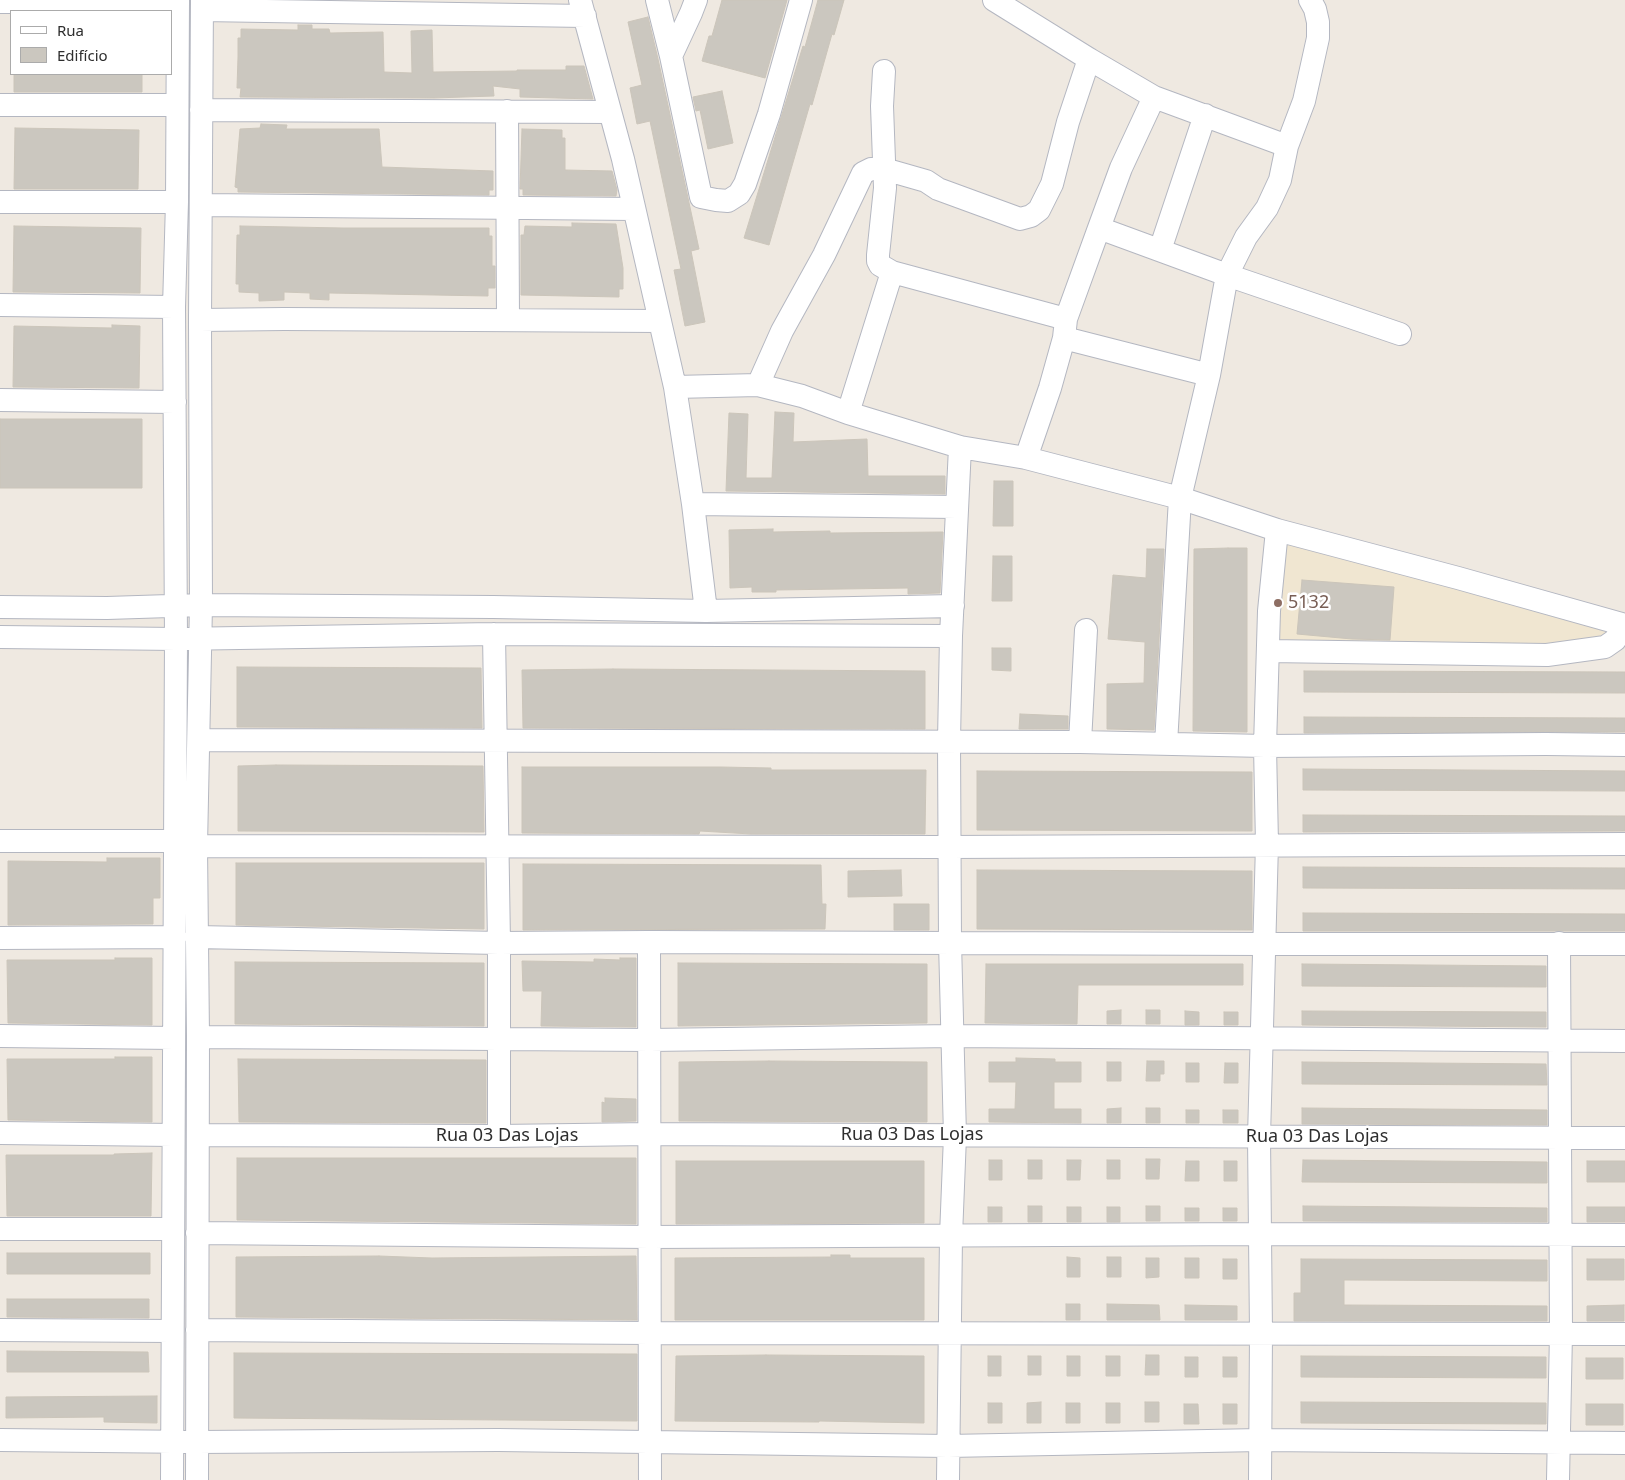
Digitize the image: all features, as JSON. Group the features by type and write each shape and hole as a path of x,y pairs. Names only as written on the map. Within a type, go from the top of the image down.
{"street":[{"path":"657,0 701,197 728,201 739,194 745,184 769,114 801,0"},
{"path":"671,56 692,13 696,0"},
{"path":"994,0 1089,59 1154,96 1288,146"},
{"path":"1166,744 1180,498 1209,375 1228,275 1246,237 1267,208 1280,180 1288,146 1304,101 1318,38 1318,22 1310,0"},
{"path":"0,2 178,1 177,202 174,307 175,606 186,843 185,937 174,1038 172,1480"},
{"path":"186,843 199,740 202,5 583,8 634,209 675,386 693,504 706,611"},
{"path":"758,386 782,331 824,255 858,180 863,173 871,168 884,169 926,181 938,190 1020,219 1031,216 1039,210 1052,184 1068,122 1089,59"},
{"path":"884,71 882,106 885,188 878,261 880,265 892,272 1209,375"},
{"path":"1026,458 1050,388 1065,328 1098,228 1121,168 1154,96"},
{"path":"0,105 177,105"},
{"path":"201,110 610,112"},
{"path":"507,111 508,320"},
{"path":"1160,250 1205,115"},
{"path":"0,202 177,202"},
{"path":"201,205 634,209"},
{"path":"1098,228 1400,334"},
{"path":"848,413 892,272"},
{"path":"0,305 174,307"},
{"path":"200,320 660,321"},
{"path":"675,386 758,386 802,396 848,413 960,447 1026,458 1180,498 1277,530 1625,625 1615,640 1605,647 1547,655 1268,651"},
{"path":"0,400 175,402"},
{"path":"948,1480 950,1236 955,1136 950,942 949,741 951,636 960,447"},
{"path":"693,504 957,507"},
{"path":"1260,1480 1259,1137 1267,844 1264,746 1269,611 1277,530"},
{"path":"0,607 107,608 201,605 706,611 953,606"},
{"path":"1080,742 1086,630"},
{"path":"0,637 200,639 494,634 951,636"},
{"path":"494,634 499,943 499,1136"},
{"path":"199,740 949,741 1264,746 1625,745"},
{"path":"0,841 497,846 950,847 1267,844 1625,844"},
{"path":"185,937 198,1038 197,1480"},
{"path":"0,938 185,937 499,943 1625,944"},
{"path":"649,942 650,1480"},
{"path":"1558,943 1561,1235 1560,1443 1558,1480"},
{"path":"0,1036 174,1038"},
{"path":"198,1038 650,1040 953,1036 1625,1041"},
{"path":"0,1133 173,1135"},
{"name":"Rua 03 Das Lojas","path":"198,1135 499,1136 650,1134 1625,1138"},
{"path":"0,1229 174,1229"},
{"path":"197,1234 650,1236 1625,1235"},
{"path":"0,1330 172,1331"},
{"path":"196,1330 650,1333 1625,1334"},
{"path":"0,1440 198,1442 498,1440 948,1446 1260,1440 1625,1443"}],"shaded area":[{"path":"1283,539 1614,629 1599,640 1579,644 1276,645"}],"building":[{"path":"722,0 787,0 765,78 702,61 709,36 712,36"},
{"path":"818,0 844,0 834,35 832,34 812,105 810,104 769,245 744,238 803,46 805,47"},
{"path":"648,17 699,249 691,251 705,322 685,326 674,270 681,269 650,121 637,124 630,88 642,85 628,22"},
{"path":"298,25 312,25 312,29 329,29 330,33 383,32 384,72 412,73 411,31 432,30 433,72 566,70 566,66 584,66 593,99 520,97 520,89 493,86 494,96 434,98 240,97 241,88 237,88 238,38 241,38 241,29 298,30"},
{"path":"14,75 142,75 142,92 14,92"},
{"path":"722,91 733,143 708,149 700,110 696,111 693,97"},
{"path":"261,124 287,125 286,129 379,129 382,167 493,171 493,190 489,190 489,195 238,192 238,188 235,187 240,129 260,128"},
{"path":"15,128 139,130 138,189 14,189"},
{"path":"522,129 562,130 562,138 565,138 565,170 612,171 617,190 616,196 523,195 523,189 520,189"},
{"path":"572,223 616,224 623,268 623,289 619,289 619,297 521,295 521,235 524,235 525,226 572,227"},
{"path":"14,226 141,228 140,293 13,292"},
{"path":"240,226 489,228 489,236 492,236 492,266 495,266 495,288 488,288 488,296 329,293 329,300 310,299 310,293 284,292 284,300 259,301 259,293 239,292 239,284 236,284 237,235 240,235"},
{"path":"112,325 140,326 139,388 13,387 14,326 112,328"},
{"path":"775,412 794,413 793,442 867,439 868,476 945,476 945,494 726,491 729,413 748,414 746,478 772,478"},
{"path":"0,419 142,419 142,488 0,488"},
{"path":"994,481 1013,481 1013,526 993,526"},
{"path":"773,529 773,532 943,532 940,593 908,594 908,588 752,592 752,587 730,588 729,530"},
{"path":"1247,548 1247,732 1193,731 1194,549"},
{"path":"1147,549 1164,549 1154,730 1107,729 1107,684 1144,683 1145,642 1108,639 1113,575 1146,578"},
{"path":"993,556 1012,556 1012,601 992,601"},
{"path":"1302,580 1394,587 1390,640 1297,634"},
{"path":"992,648 1011,648 1011,671 992,670"},
{"path":"237,667 481,668 482,728 237,727"},
{"path":"522,670 925,671 925,729 523,728"},
{"path":"1304,671 1625,672 1625,693 1304,692"},
{"path":"1020,714 1068,716 1068,729 1019,729"},
{"path":"1304,717 1625,718 1625,732 1304,733"},
{"path":"238,766 483,766 484,832 238,831"},
{"path":"522,767 926,770 925,834 751,834 700,831 699,834 522,833"},
{"path":"1303,769 1625,771 1625,791 1303,790"},
{"path":"977,771 1252,772 1252,831 977,830"},
{"path":"1303,815 1625,816 1625,831 1303,832"},
{"path":"107,858 160,858 160,898 153,898 153,924 8,925 8,861 107,862"},
{"path":"236,863 484,863 484,929 236,925"},
{"path":"523,864 821,865 822,904 826,904 825,929 523,930"},
{"path":"1303,867 1625,868 1625,889 1303,888"},
{"path":"901,870 902,896 848,897 848,871"},
{"path":"977,870 1252,871 1252,930 977,929"},
{"path":"894,904 929,904 929,930 894,930"},
{"path":"1303,913 1625,914 1625,931 1303,931"},
{"path":"115,958 152,958 152,1025 8,1023 7,960 115,960"},
{"path":"620,958 636,958 636,1027 541,1026 542,991 523,991 522,961 594,962 594,959 620,960"},
{"path":"235,962 484,963 484,1026 235,1024"},
{"path":"678,963 927,964 927,1023 678,1026"},
{"path":"986,964 1243,964 1243,985 1078,985 1077,1024 985,1023"},
{"path":"1302,964 1546,966 1546,987 1302,986"},
{"path":"1121,1010 1121,1024 1107,1024 1107,1011"},
{"path":"1146,1010 1160,1010 1160,1024 1146,1024"},
{"path":"1185,1011 1199,1012 1199,1025 1185,1025"},
{"path":"1302,1011 1546,1012 1546,1027 1302,1025"},
{"path":"1224,1012 1238,1012 1238,1025 1224,1025"},
{"path":"115,1057 152,1057 152,1122 8,1120 7,1059 115,1059"},
{"path":"1016,1058 1055,1059 1055,1062 1081,1062 1081,1082 1054,1082 1054,1109 1081,1109 1081,1123 989,1122 989,1109 1015,1109 1016,1082 989,1082 989,1062 1016,1062"},
{"path":"238,1059 486,1060 486,1123 239,1122"},
{"path":"1147,1061 1164,1061 1164,1074 1160,1074 1160,1081 1146,1081"},
{"path":"679,1062 927,1062 927,1122 679,1121"},
{"path":"1107,1062 1121,1062 1121,1081 1107,1081"},
{"path":"1302,1062 1546,1064 1547,1085 1302,1084"},
{"path":"1186,1063 1199,1063 1199,1082 1186,1082"},
{"path":"1225,1063 1238,1063 1238,1083 1224,1083"},
{"path":"605,1098 636,1099 636,1121 602,1122 602,1102 605,1103"},
{"path":"1121,1108 1121,1123 1107,1123 1107,1109"},
{"path":"1146,1108 1160,1108 1160,1123 1146,1123"},
{"path":"1302,1108 1547,1110 1547,1125 1302,1124"},
{"path":"1186,1110 1199,1110 1199,1123 1186,1123"},
{"path":"1223,1110 1238,1110 1238,1123 1223,1123"},
{"path":"152,1153 151,1216 7,1216 6,1155"},
{"path":"237,1158 636,1158 636,1224 237,1220"},
{"path":"1146,1159 1160,1159 1159,1179 1146,1179"},
{"path":"989,1160 1002,1160 1002,1180 989,1180"},
{"path":"1028,1160 1042,1160 1042,1179 1028,1179"},
{"path":"1067,1160 1081,1160 1080,1180 1067,1180"},
{"path":"1107,1160 1120,1160 1120,1179 1107,1179"},
{"path":"1303,1160 1547,1162 1547,1183 1302,1182"},
{"path":"676,1161 924,1161 924,1223 676,1224"},
{"path":"1186,1161 1199,1161 1199,1181 1185,1181"},
{"path":"1224,1161 1237,1161 1237,1181 1224,1181"},
{"path":"1587,1161 1625,1161 1625,1182 1587,1182"},
{"path":"1028,1206 1042,1206 1042,1222 1028,1222"},
{"path":"1146,1206 1160,1206 1160,1221 1146,1221"},
{"path":"1303,1206 1547,1208 1547,1222 1303,1221"},
{"path":"988,1207 1002,1207 1002,1222 988,1222"},
{"path":"1067,1207 1081,1207 1081,1222 1067,1222"},
{"path":"1107,1207 1120,1207 1120,1222 1107,1222"},
{"path":"1587,1207 1625,1207 1625,1222 1587,1222"},
{"path":"1185,1208 1199,1208 1199,1221 1185,1221"},
{"path":"1223,1208 1237,1208 1237,1221 1223,1221"},
{"path":"7,1253 150,1253 150,1274 7,1274"},
{"path":"831,1255 850,1255 850,1258 924,1258 924,1320 675,1320 675,1258 831,1257"},
{"path":"379,1256 432,1258 636,1256 637,1320 236,1317 236,1257"},
{"path":"1067,1257 1080,1258 1080,1277 1067,1277"},
{"path":"1107,1257 1121,1257 1121,1277 1107,1277"},
{"path":"1146,1258 1159,1258 1159,1277 1146,1278"},
{"path":"1185,1258 1199,1258 1199,1278 1185,1278"},
{"path":"1223,1259 1237,1259 1237,1279 1223,1279"},
{"path":"1301,1259 1547,1260 1547,1281 1344,1280 1344,1305 1547,1306 1547,1321 1294,1321 1294,1293 1301,1293"},
{"path":"1587,1259 1624,1259 1624,1280 1587,1280"},
{"path":"7,1299 149,1299 149,1318 7,1317"},
{"path":"1066,1304 1080,1304 1080,1320 1066,1320"},
{"path":"1107,1304 1159,1305 1160,1320 1107,1320"},
{"path":"1185,1305 1237,1306 1237,1320 1185,1320"},
{"path":"1624,1305 1624,1321 1587,1321 1587,1306"},
{"path":"7,1351 148,1352 149,1372 7,1372"},
{"path":"234,1353 637,1354 637,1421 234,1418"},
{"path":"1146,1355 1159,1355 1159,1375 1145,1375"},
{"path":"676,1356 924,1356 924,1423 675,1421"},
{"path":"988,1356 1001,1356 1001,1376 988,1376"},
{"path":"1028,1356 1041,1356 1041,1375 1028,1375"},
{"path":"1067,1356 1080,1356 1080,1376 1067,1376"},
{"path":"1106,1356 1120,1356 1120,1376 1106,1376"},
{"path":"1301,1356 1546,1357 1546,1378 1301,1377"},
{"path":"1185,1357 1198,1357 1198,1377 1185,1377"},
{"path":"1223,1357 1237,1357 1237,1377 1223,1377"},
{"path":"1586,1358 1623,1358 1623,1379 1586,1379"},
{"path":"157,1396 157,1423 104,1422 104,1417 6,1418 6,1397"},
{"path":"1041,1402 1041,1423 1027,1423 1027,1403"},
{"path":"1145,1402 1159,1402 1159,1422 1145,1422"},
{"path":"1301,1402 1546,1403 1546,1424 1301,1423"},
{"path":"988,1403 1002,1403 1002,1423 988,1423"},
{"path":"1066,1403 1080,1403 1080,1423 1066,1423"},
{"path":"1106,1403 1120,1403 1120,1423 1106,1423"},
{"path":"1184,1404 1198,1404 1199,1424 1184,1424"},
{"path":"1223,1404 1237,1404 1237,1424 1223,1424"},
{"path":"1586,1404 1623,1404 1623,1425 1586,1425"}],"place":[{"name":"5132","path":"1278,603"}]}
